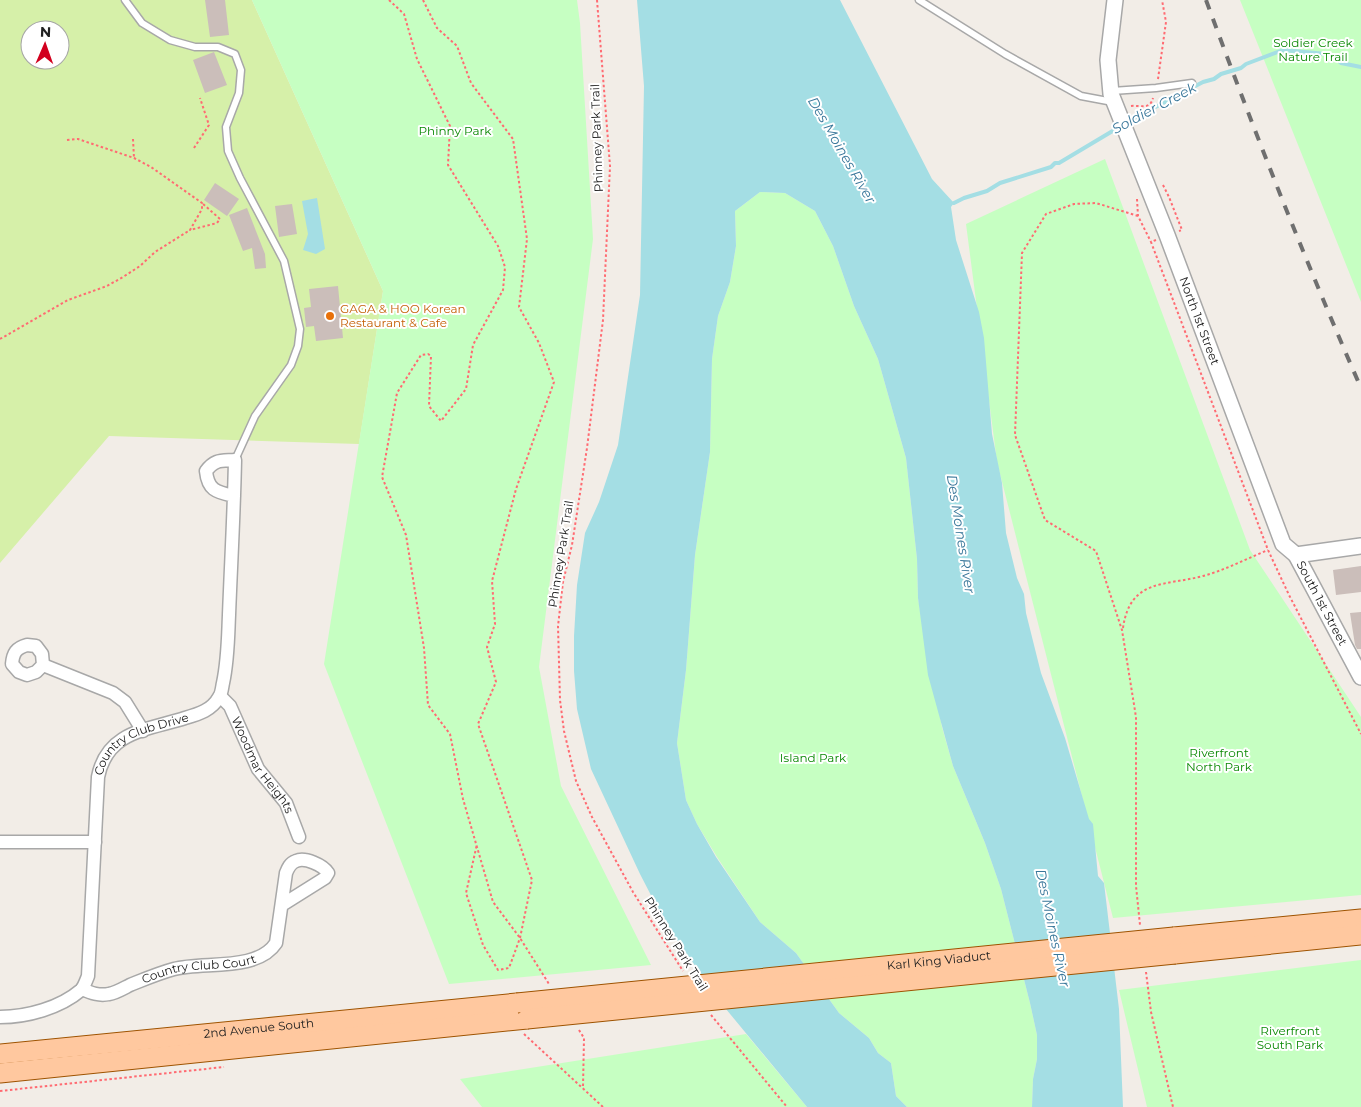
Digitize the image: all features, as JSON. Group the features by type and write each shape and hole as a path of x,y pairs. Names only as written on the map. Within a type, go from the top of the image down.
{"main road":[{"name":"Karl King Viaduct","path":"523,1019 1174,946 1361,919"},
{"name":"Karl King Viaduct","path":"1174,946 1361,936"},
{"name":"2nd Avenue South","path":"0,1054 523,1019"},
{"path":"0,1074 523,1019"}],"street":[{"path":"1112,91 1108,60 1116,0"},
{"name":"North 1st Street","path":"1112,91 1283,544 1296,555"},
{"path":"220,696 227,662 234,496 235,460 219,460 211,464 206,471 207,481 211,487 218,492 234,496"},
{"path":"1296,555 1361,546"},
{"name":"South 1st Street","path":"1296,555 1361,677"},
{"path":"43,665 113,693 125,702 143,731"},
{"name":"Country Club Drive","path":"82,989 88,976 90,961 100,766 113,745 124,737 210,709 220,696"},
{"name":"Woodmar Heights","path":"220,696 230,706 258,769 286,803 299,837"},
{"path":"0,842 95,842"},
{"name":"Country Club Court","path":"82,989 94,994 110,994 154,975 177,968 222,965 246,961 261,955 272,949 276,943 282,905"},
{"path":"0,1017 10,1017 54,1007 82,989"}],"lane":[{"path":"125,0 142,23 170,40 195,47 218,46 235,54 241,70 239,93 226,127 228,150 240,178 284,261 300,328 298,346 291,365 255,416 235,460"},
{"path":"919,0 1005,54 1081,96 1192,83"}],"path":[{"path":"389,0 404,14 417,59 450,126 448,165 498,246 505,268 503,290 473,345 466,390 441,421 429,406 431,356 428,354 422,355 398,393 382,477 406,535 424,648 428,705 450,734 463,799 493,902 520,938"},
{"path":"423,0 437,28 457,46 471,83 513,139 527,239 519,307 539,343 554,382 516,489 492,581 494,624 487,647 496,682 478,724 532,880 520,938 509,968 498,970 483,945 466,893 477,843"},
{"name":"Phinney Park Trail","path":"597,0 610,166 603,320 573,535 563,582 558,626 560,700 564,731 576,780 592,817 633,892 684,973"},
{"path":"1131,106 1147,107 1152,104 1166,22 1162,0"},
{"path":"194,148 209,125 200,98"},
{"path":"0,338 68,300 107,286 123,277 172,240 190,230 218,223 220,218 158,172 134,158 78,139 67,140"},
{"path":"133,139 134,158"},
{"path":"190,230 202,209 202,203"},
{"path":"1140,925 1136,886 1136,718 1122,630 1096,551 1045,520 1015,435 1022,253 1046,214 1074,204 1096,203 1138,216 1151,242"},
{"path":"1122,630 1125,614 1137,596 1157,584 1202,576 1268,550 1289,595 1361,734"},
{"path":"1145,963 1151,1012 1173,1107"},
{"path":"709,1013 787,1107"},
{"path":"523,1019 603,1107"}],"green space":[{"path":"0,0 252,0 383,291 359,444 109,436 0,563"},
{"name":"Phinny Park","path":"252,0 577,0 593,239 539,667 561,786 651,965 449,984 324,664 383,291"},
{"name":"Soldier Creek Nature Trail","path":"1240,0 1361,0 1361,302"},
{"name":"Riverfront North Park","path":"1105,159 1250,550 1361,717 1361,895 1113,918 997,462 966,224"},
{"name":"Island Park","path":"760,192 785,193 815,211 833,246 854,306 878,359 906,458 917,559 918,598 942,727 953,766 985,843 1001,889 1037,1035 1037,1059 1033,1079 1032,1107 907,1107 896,1096 891,1063 878,1053 869,1038 839,1013 796,953 760,922 717,857 697,824 686,800 677,743 686,670 695,555 710,452 712,359 718,316 730,282 736,246 735,211"},
{"name":"Riverfront South Park","path":"1361,960 1361,1107 1147,1107 1119,990"},
{"path":"746,1034 807,1107 482,1107 460,1079"}],"water":[{"name":"Des Moines River","path":"637,0 840,0 932,179 954,203 951,207 956,240 979,312 984,338 992,434 1002,483 1006,533 1017,578 1024,594 1026,613 1041,673 1065,738 1089,819 1093,824 1098,876 1104,883 1119,1009 1123,1107 1032,1107 1033,1079 1037,1059 1037,1035 1030,1003 1001,889 985,843 953,766 928,675 918,598 917,559 906,458 878,359 854,306 833,246 815,211 785,193 760,192 735,211 736,246 730,282 718,316 712,359 710,452 695,555 686,670 677,743 686,800 716,857 760,922 796,953 839,1013 869,1038 878,1053 891,1063 896,1096 907,1107 807,1107 721,1003 673,934 640,874 591,769 577,709 574,671 577,585 585,533 599,502 618,445 640,295 644,86"},
{"path":"317,198 325,249 316,254 303,250 308,234 302,201"}],"building":[{"path":"205,0 225,0 229,35 210,37"},
{"path":"214,52 227,85 205,93 193,60"},
{"path":"215,183 239,199 227,216 204,200"},
{"path":"292,204 297,234 279,237 275,206"},
{"path":"247,208 265,254 266,268 255,269 252,248 243,251 229,215"},
{"path":"338,286 343,338 316,341 314,326 306,327 304,308 311,307 309,289"},
{"path":"1361,566 1361,592 1336,595 1333,570"},
{"path":"1361,612 1361,649 1357,649 1350,613"}],"waterway":[{"name":"Soldier Creek","path":"1127,122 1203,82 1283,50 1326,54 1341,63 1361,67"},
{"name":"Soldier Creek","path":"954,203 987,191 1000,183 1051,167 1121,126"}],"railway":[{"path":"1206,0 1280,195 1361,388"}],"place":[{"name":"GAGA & HOO Korean Restaurant & Cafe","path":"330,316"}]}
